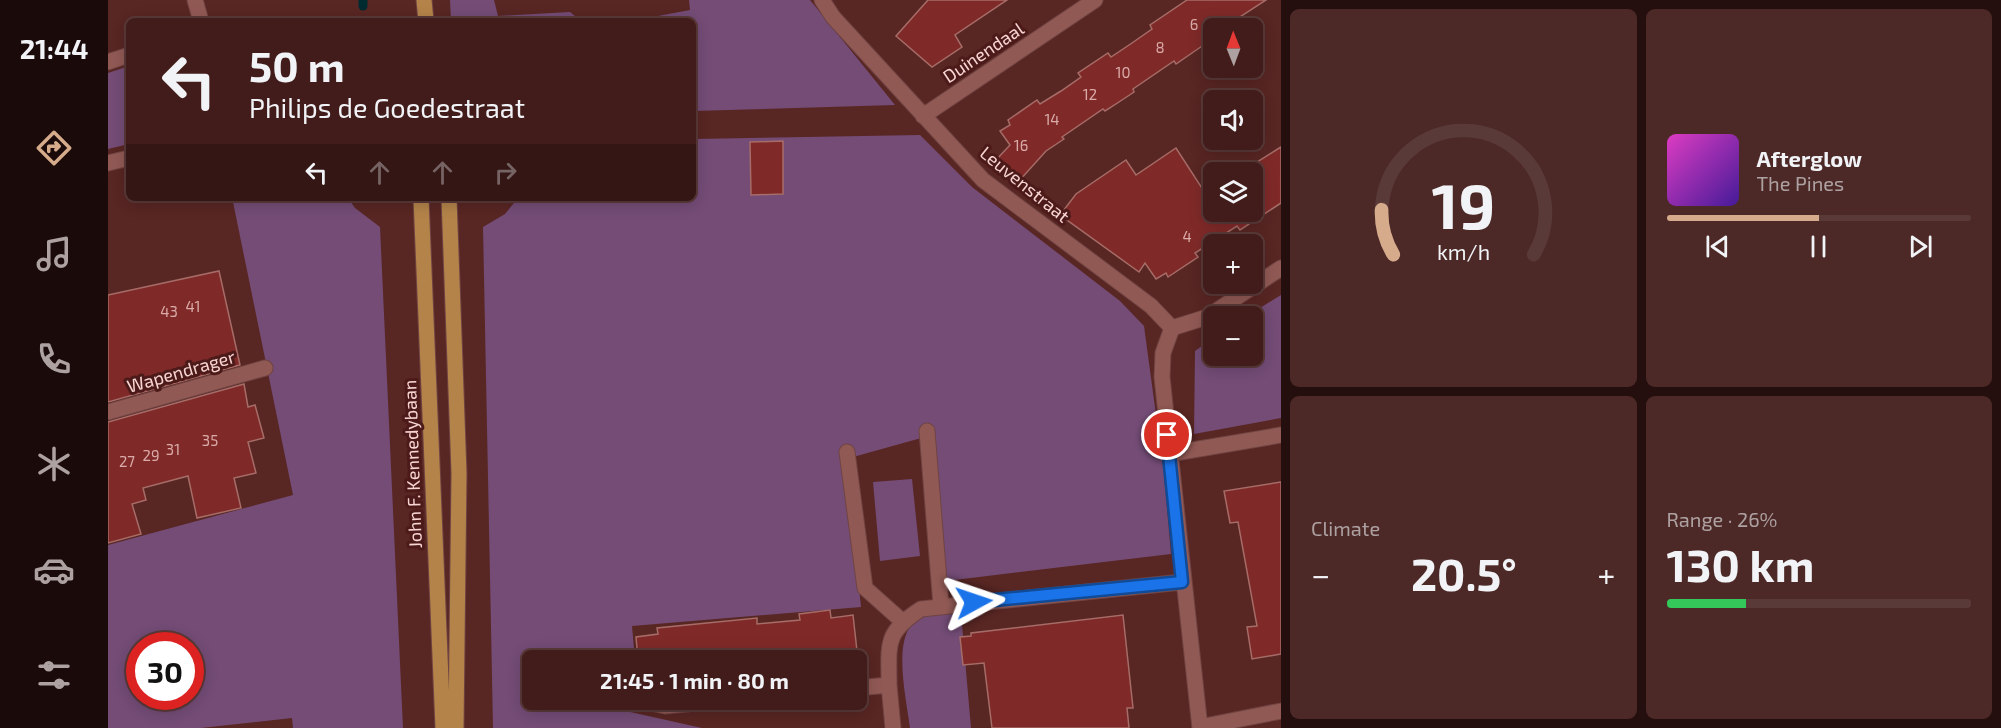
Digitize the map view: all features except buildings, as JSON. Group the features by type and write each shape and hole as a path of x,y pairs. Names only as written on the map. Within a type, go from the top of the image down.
{"main road":[{"path":"424,0 426,18"},
{"name":"John F. Kennedybaan","path":"421,201 443,728"},
{"path":"449,201 459,473 456,728"}],"street":[{"path":"195,0 200,18"},
{"name":"Leuvenstraat","path":"822,0 833,17 983,180 1151,306 1172,328"},
{"name":"Duinendaal","path":"923,116 1095,0"},
{"path":"108,62 126,56"},
{"path":"108,163 126,159"},
{"path":"1281,268 1207,317 1172,328 1163,353 1162,377 1182,582 1200,727 1281,711"},
{"name":"Wapendrager","path":"108,412 266,368"},
{"path":"927,431 941,606"},
{"path":"1169,454 1281,435"},
{"path":"847,452 865,588 902,621"},
{"path":"893,728 889,685 889,640 902,621 921,609 1182,582"},
{"path":"867,687 889,685"}],"shaded area":[{"path":"450,0 494,0 498,16 570,12 577,18 451,18"},
{"path":"689,0 810,0 895,105 696,111 696,18 658,18 658,16 690,10"},
{"path":"126,67 126,145 108,149 108,73"},
{"path":"920,135 972,187 1120,301 1144,326 1164,474 1171,554 946,581 932,435 846,459 861,607 632,626 634,650 522,650 522,710 626,710 702,728 493,728 483,227 505,214 516,201 696,201 696,139"},
{"path":"350,201 355,208 380,227 403,728 293,728 292,718 201,728 108,728 108,545 293,495 233,202"},
{"path":"1281,295 1281,418 1194,434 1195,351 1203,345 1203,366 1263,366 1263,306"},
{"path":"912,479 920,556 880,561 873,482"},
{"path":"961,613 971,728 910,728 902,669 905,638 910,627 923,617"}],"waterway":[{"path":"363,0 363,6"}],"route":[{"path":"974,602 1182,582 1167,435"}]}
